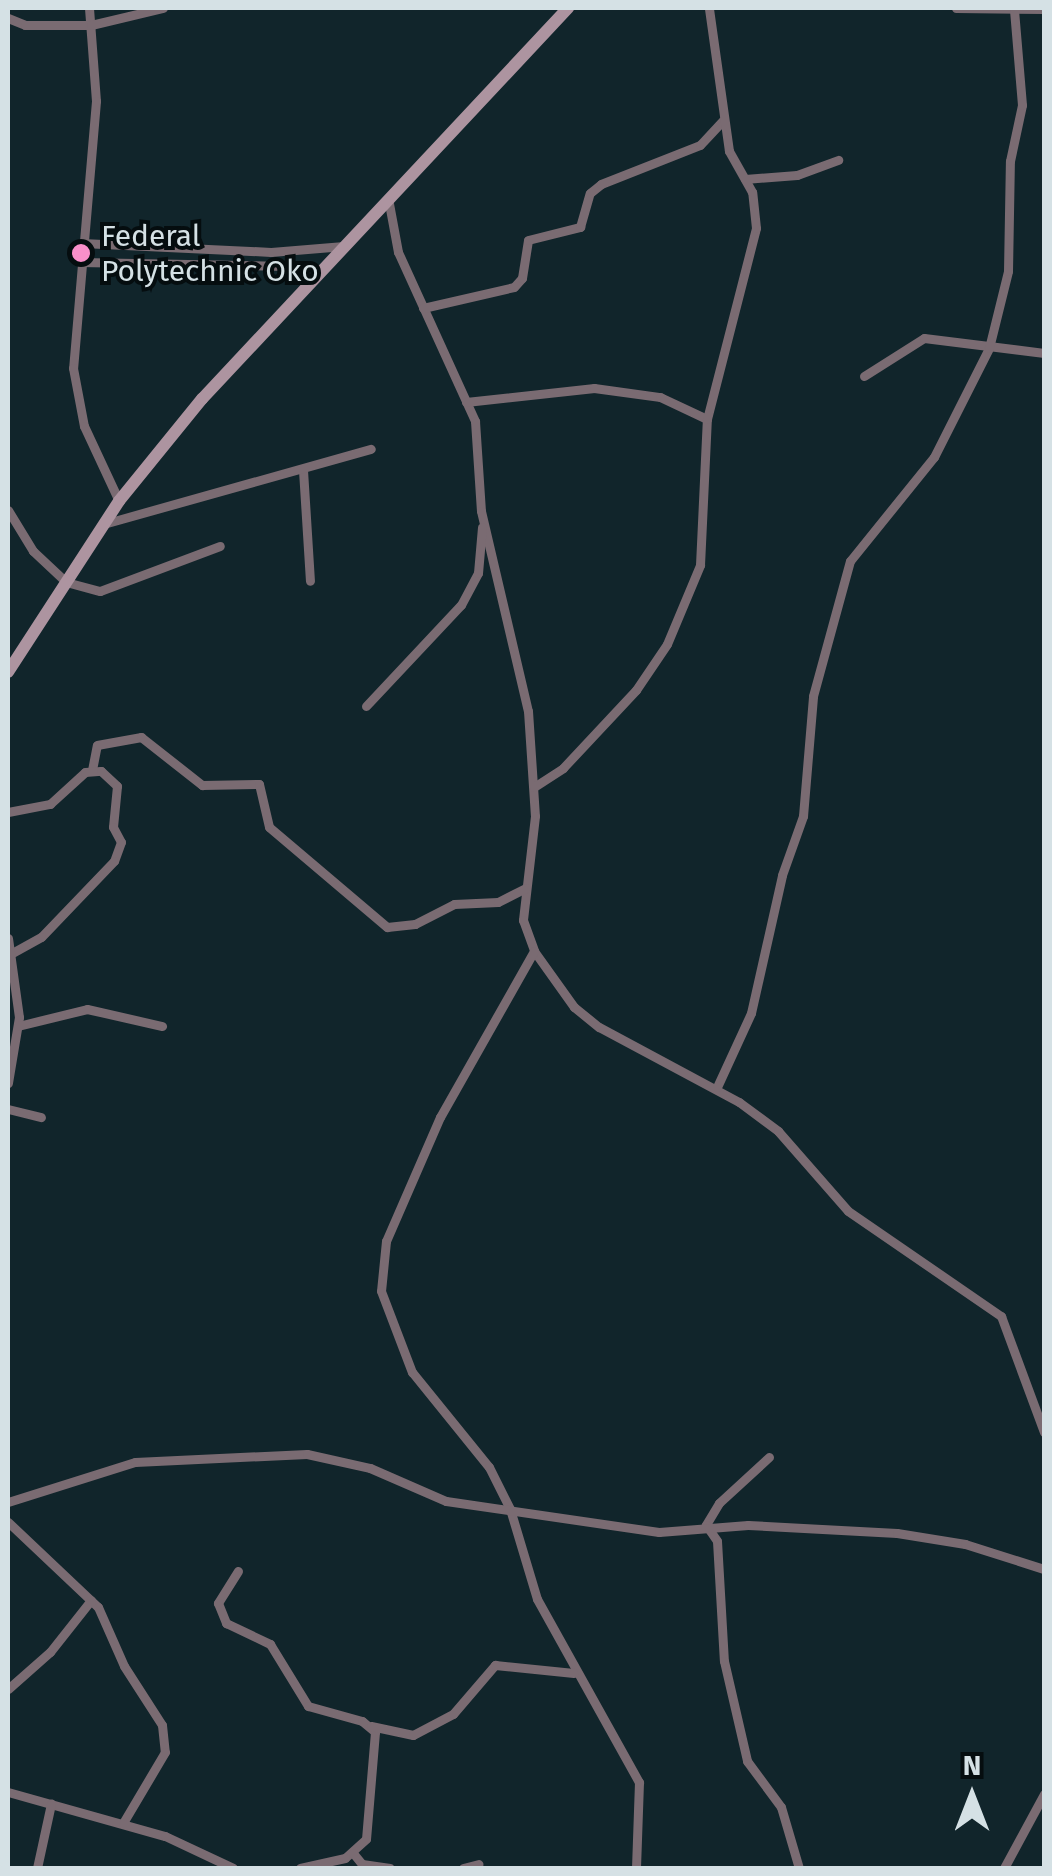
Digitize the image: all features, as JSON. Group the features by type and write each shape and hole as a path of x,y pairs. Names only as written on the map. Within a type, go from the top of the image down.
{"main road":[{"path":"8,672 104,524 202,399 568,8"}],"street":[{"path":"89,8 96,101 80,262 76,399 120,502"},
{"path":"8,18 91,25 164,8"},
{"path":"534,788 606,723 667,644 700,565 708,419 736,288 753,249 756,207 728,151 709,8"},
{"path":"956,8 1044,10"},
{"path":"717,1088 751,1013 778,888 803,816 813,696 850,561 934,457 989,348 1008,272 1010,160 1022,105 1008,9"},
{"path":"423,308 514,286 522,278 528,240 580,227 590,193 602,184 700,144 723,120"},
{"path":"745,179 797,175 838,160"},
{"path":"366,706 446,624 472,588 481,558 482,511 475,421 398,252 388,198"},
{"path":"82,244 225,250 344,246"},
{"path":"176,263 177,248"},
{"path":"225,250 225,263"},
{"path":"80,262 284,266 317,276"},
{"path":"864,376 924,338 1044,353"},
{"path":"466,402 594,388 660,397 708,419"},
{"path":"104,524 371,449"},
{"path":"303,470 310,581"},
{"path":"8,510 33,551 66,582 108,592 220,546"},
{"path":"482,511 523,684 534,788 523,920 534,952 574,1007 599,1027 717,1088 778,1132 848,1211 1000,1316 1044,1432"},
{"path":"8,812 50,804 92,770 96,745 141,737 202,784 259,784 268,827 387,926 415,924 454,904 498,902 526,888"},
{"path":"12,953 41,938 120,852 113,827 117,786 92,770"},
{"path":"8,938 19,1021 8,1083"},
{"path":"534,952 455,1083 380,1263 381,1292 398,1346 481,1454 510,1508 523,1564 574,1673 644,1795 636,1868"},
{"path":"8,1020 86,1010 162,1026"},
{"path":"8,1109 41,1117"},
{"path":"8,1502 135,1462 306,1454 370,1468 430,1497 659,1532 706,1525 896,1533 965,1544 1044,1569"},
{"path":"706,1525 768,1457"},
{"path":"8,1522 91,1600 166,1735 159,1768 123,1823"},
{"path":"706,1525 717,1540 724,1661 746,1761 780,1807 799,1868"},
{"path":"238,1571 218,1603 226,1624 270,1644 308,1706 371,1726 413,1735 453,1714 495,1665 574,1673"},
{"path":"8,1689 50,1652 91,1600"},
{"path":"300,1868 353,1854 371,1820 377,1745 371,1726"},
{"path":"8,1792 123,1823 233,1868"},
{"path":"1004,1868 1044,1794"},
{"path":"37,1868 51,1804"},
{"path":"353,1854 362,1864 390,1868"},
{"path":"212,1868 221,1860"},
{"path":"462,1868 478,1864"}],"place":[{"name":"Federal Polytechnic Oko","path":"81,253"}]}
